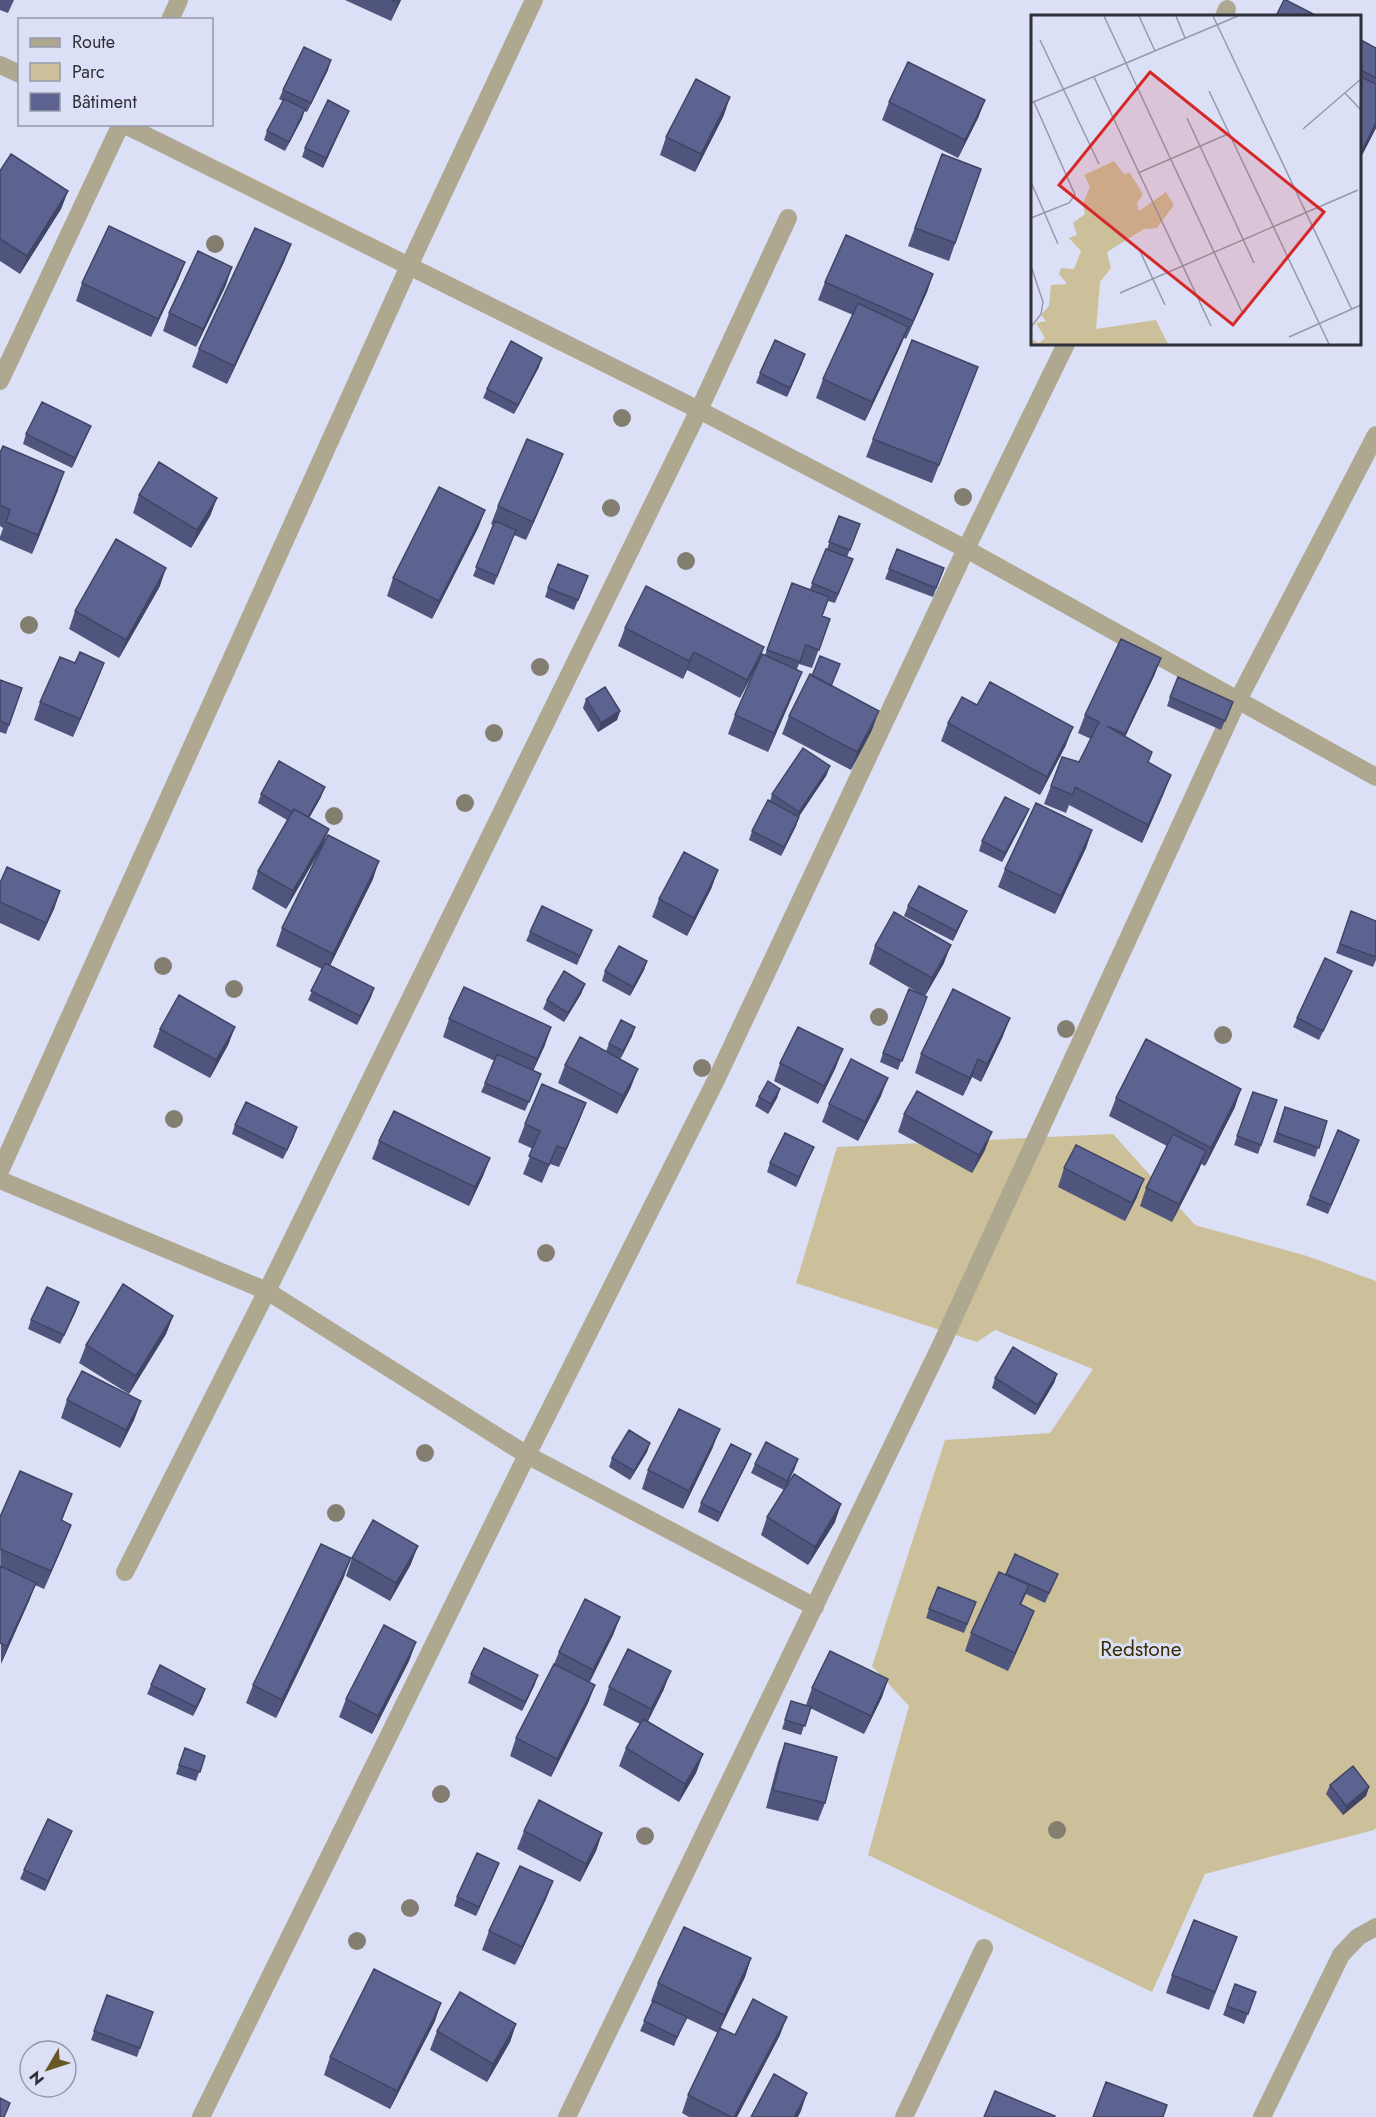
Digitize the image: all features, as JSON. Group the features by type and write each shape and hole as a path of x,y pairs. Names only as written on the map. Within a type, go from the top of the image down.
{"street":[{"path":"171,18 179,0"},
{"path":"0,1171 409,266 534,0"},
{"path":"0,65 18,73"},
{"path":"0,381 121,126"},
{"path":"126,126 699,410 966,549 1376,777"},
{"path":"125,1572 267,1291 699,410 789,218"},
{"path":"201,2117 527,1455 716,1080 966,549 1066,345"},
{"path":"567,2117 942,1343 1238,700 1376,435"},
{"path":"0,1180 267,1291 527,1455 815,1607"},
{"path":"1262,2117 1341,1955 1358,1936 1376,1927"},
{"path":"904,2117 984,1948"}],"green space":[{"name":"Redstone","path":"1113,1134 1195,1225 1307,1256 1376,1281 1376,1828 1205,1874 1152,1992 868,1855 909,1706 872,1666 945,1440 1050,1433 1093,1369 995,1330 977,1342 796,1283 837,1147"}],"building":[{"path":"1286,0 1315,15 1276,15"},
{"path":"1361,40 1376,48 1376,78 1361,70"},
{"path":"304,47 331,60 311,103 283,90"},
{"path":"908,62 985,100 965,140 889,102"},
{"path":"1361,77 1376,84 1376,123 1361,152"},
{"path":"696,79 730,97 701,154 666,137"},
{"path":"284,99 305,109 289,142 267,131"},
{"path":"328,100 349,111 326,158 305,148"},
{"path":"11,154 68,191 27,256 0,239 0,171"},
{"path":"942,154 981,169 955,243 915,228"},
{"path":"109,226 185,262 158,319 82,283"},
{"path":"255,228 291,244 234,366 199,349"},
{"path":"846,235 933,274 913,321 825,282"},
{"path":"198,251 232,267 203,329 169,313"},
{"path":"858,303 908,327 872,402 823,379"},
{"path":"775,340 805,354 790,388 760,373"},
{"path":"912,340 978,367 939,465 873,439"},
{"path":"511,341 542,358 518,405 487,389"},
{"path":"42,402 91,426 75,458 26,434"},
{"path":"527,439 563,454 533,522 498,506"},
{"path":"3,446 64,472 38,535 6,522 10,510 0,505 0,453"},
{"path":"159,462 217,498 197,530 139,495"},
{"path":"439,487 485,510 439,601 393,578"},
{"path":"839,516 860,524 850,550 829,542"},
{"path":"495,521 516,530 497,576 476,567"},
{"path":"116,539 166,568 126,640 75,611"},
{"path":"826,549 853,559 838,594 812,583"},
{"path":"897,549 944,568 936,588 889,569"},
{"path":"558,564 588,576 578,600 548,588"},
{"path":"792,583 829,597 822,616 830,619 819,650 806,645 800,662 767,650"},
{"path":"646,586 764,647 747,680 694,652 689,661 625,628"},
{"path":"1121,639 1161,658 1125,734 1107,726 1152,752 1148,762 1171,775 1148,825 1075,787 1073,795 1051,786 1062,757 1079,762 1099,722 1085,715"},
{"path":"80,652 104,663 80,719 40,702 60,657 75,663"},
{"path":"762,654 802,672 774,733 735,715"},
{"path":"820,656 840,664 831,686 812,676"},
{"path":"810,674 879,711 857,752 789,716"},
{"path":"1178,677 1233,702 1225,721 1170,697"},
{"path":"0,680 22,688 9,725 0,721"},
{"path":"990,682 1073,727 1047,777 948,723 962,697 977,705"},
{"path":"605,687 620,711 601,723 586,699"},
{"path":"803,748 830,766 799,812 772,794"},
{"path":"279,761 325,787 308,817 294,809 292,812 261,794"},
{"path":"1005,797 1029,809 1005,853 982,841"},
{"path":"768,800 799,817 784,847 752,831"},
{"path":"1036,803 1092,830 1061,896 1005,869"},
{"path":"294,809 329,829 293,891 258,871"},
{"path":"328,835 379,861 333,954 282,928"},
{"path":"684,852 718,870 694,918 659,899"},
{"path":"7,867 60,891 46,923 0,902 0,883"},
{"path":"919,886 967,911 956,931 908,906"},
{"path":"542,906 592,930 580,956 530,932"},
{"path":"1351,911 1376,921 1376,957 1340,944"},
{"path":"894,912 951,945 932,978 875,946"},
{"path":"619,946 647,961 633,987 605,971"},
{"path":"1325,958 1352,971 1323,1031 1297,1018"},
{"path":"325,963 374,988 360,1016 311,991"},
{"path":"564,971 585,984 568,1013 547,1000"},
{"path":"464,987 551,1027 537,1059 449,1019"},
{"path":"909,989 927,997 902,1061 883,1053"},
{"path":"953,989 1010,1018 987,1064 978,1059 970,1078 921,1054"},
{"path":"179,995 235,1027 216,1060 160,1029"},
{"path":"621,1020 635,1027 623,1051 609,1044"},
{"path":"798,1027 843,1049 824,1086 780,1063"},
{"path":"580,1037 638,1069 623,1096 565,1065"},
{"path":"1146,1039 1241,1089 1211,1148 1116,1098"},
{"path":"497,1054 541,1074 529,1102 485,1083"},
{"path":"851,1059 888,1078 865,1122 829,1104"},
{"path":"768,1081 780,1089 771,1104 759,1097"},
{"path":"542,1084 586,1103 566,1149 557,1146 549,1165 529,1156 540,1131 525,1124"},
{"path":"917,1091 992,1132 979,1155 904,1114"},
{"path":"1253,1092 1277,1100 1261,1145 1237,1136"},
{"path":"246,1102 297,1127 287,1150 235,1125"},
{"path":"1285,1107 1327,1121 1319,1148 1277,1133"},
{"path":"394,1111 490,1158 475,1187 379,1141"},
{"path":"1338,1130 1359,1140 1331,1205 1310,1196"},
{"path":"785,1133 814,1147 799,1177 770,1163"},
{"path":"1173,1134 1206,1151 1179,1204 1146,1188"},
{"path":"1076,1145 1144,1179 1132,1203 1064,1168"},
{"path":"123,1284 173,1316 136,1376 86,1345"},
{"path":"47,1287 79,1302 64,1335 31,1320"},
{"path":"1013,1347 1057,1374 1038,1405 995,1378"},
{"path":"82,1371 141,1401 126,1430 67,1400"},
{"path":"679,1409 720,1429 689,1491 648,1470"},
{"path":"629,1430 650,1443 634,1471 612,1458"},
{"path":"766,1442 798,1459 787,1481 755,1464"},
{"path":"731,1444 751,1454 721,1513 701,1503"},
{"path":"20,1471 72,1494 61,1520 71,1525 51,1571 0,1549 0,1517"},
{"path":"794,1474 841,1504 815,1547 767,1517"},
{"path":"373,1520 418,1546 396,1583 352,1558"},
{"path":"321,1544 351,1558 282,1700 253,1685"},
{"path":"1015,1554 1058,1574 1049,1593 1006,1574"},
{"path":"0,1566 36,1583 7,1646 0,1643"},
{"path":"999,1572 1029,1585 1020,1604 1034,1611 1015,1653 971,1633"},
{"path":"938,1587 976,1602 967,1624 929,1609"},
{"path":"585,1599 620,1617 593,1670 559,1652"},
{"path":"384,1625 416,1642 378,1716 346,1699"},
{"path":"484,1648 538,1675 525,1702 471,1674"},
{"path":"628,1649 671,1671 651,1709 609,1687"},
{"path":"830,1651 888,1679 871,1716 812,1688"},
{"path":"554,1664 595,1685 557,1759 516,1738"},
{"path":"160,1665 205,1689 196,1707 151,1685"},
{"path":"791,1701 811,1707 805,1726 785,1720"},
{"path":"643,1719 703,1754 685,1784 626,1748"},
{"path":"785,1743 837,1757 825,1803 773,1790"},
{"path":"185,1748 205,1756 200,1772 179,1765"},
{"path":"1353,1766 1369,1787 1346,1806 1330,1785"},
{"path":"539,1800 602,1833 586,1864 524,1831"},
{"path":"48,1819 72,1831 48,1881 24,1870"},
{"path":"477,1853 499,1863 479,1907 457,1897"},
{"path":"520,1866 553,1881 522,1947 489,1931"},
{"path":"1194,1920 1237,1937 1215,1992 1172,1975"},
{"path":"684,1927 751,1958 724,2015 658,1983"},
{"path":"374,1969 441,2003 397,2091 330,2057"},
{"path":"1235,1984 1256,1992 1248,2014 1227,2006"},
{"path":"460,1992 516,2024 493,2064 437,2031"},
{"path":"107,1995 153,2012 140,2048 94,2031"},
{"path":"753,1999 787,2017 734,2117 731,2117 688,2095 720,2028 735,2035"},
{"path":"653,2001 687,2017 677,2037 644,2021"},
{"path":"774,2074 807,2093 794,2117 751,2117"},
{"path":"1106,2082 1167,2105 1163,2117 1093,2117"},
{"path":"995,2091 1055,2116 984,2117"},
{"path":"0,2098 10,2103 4,2117 0,2117"}]}
